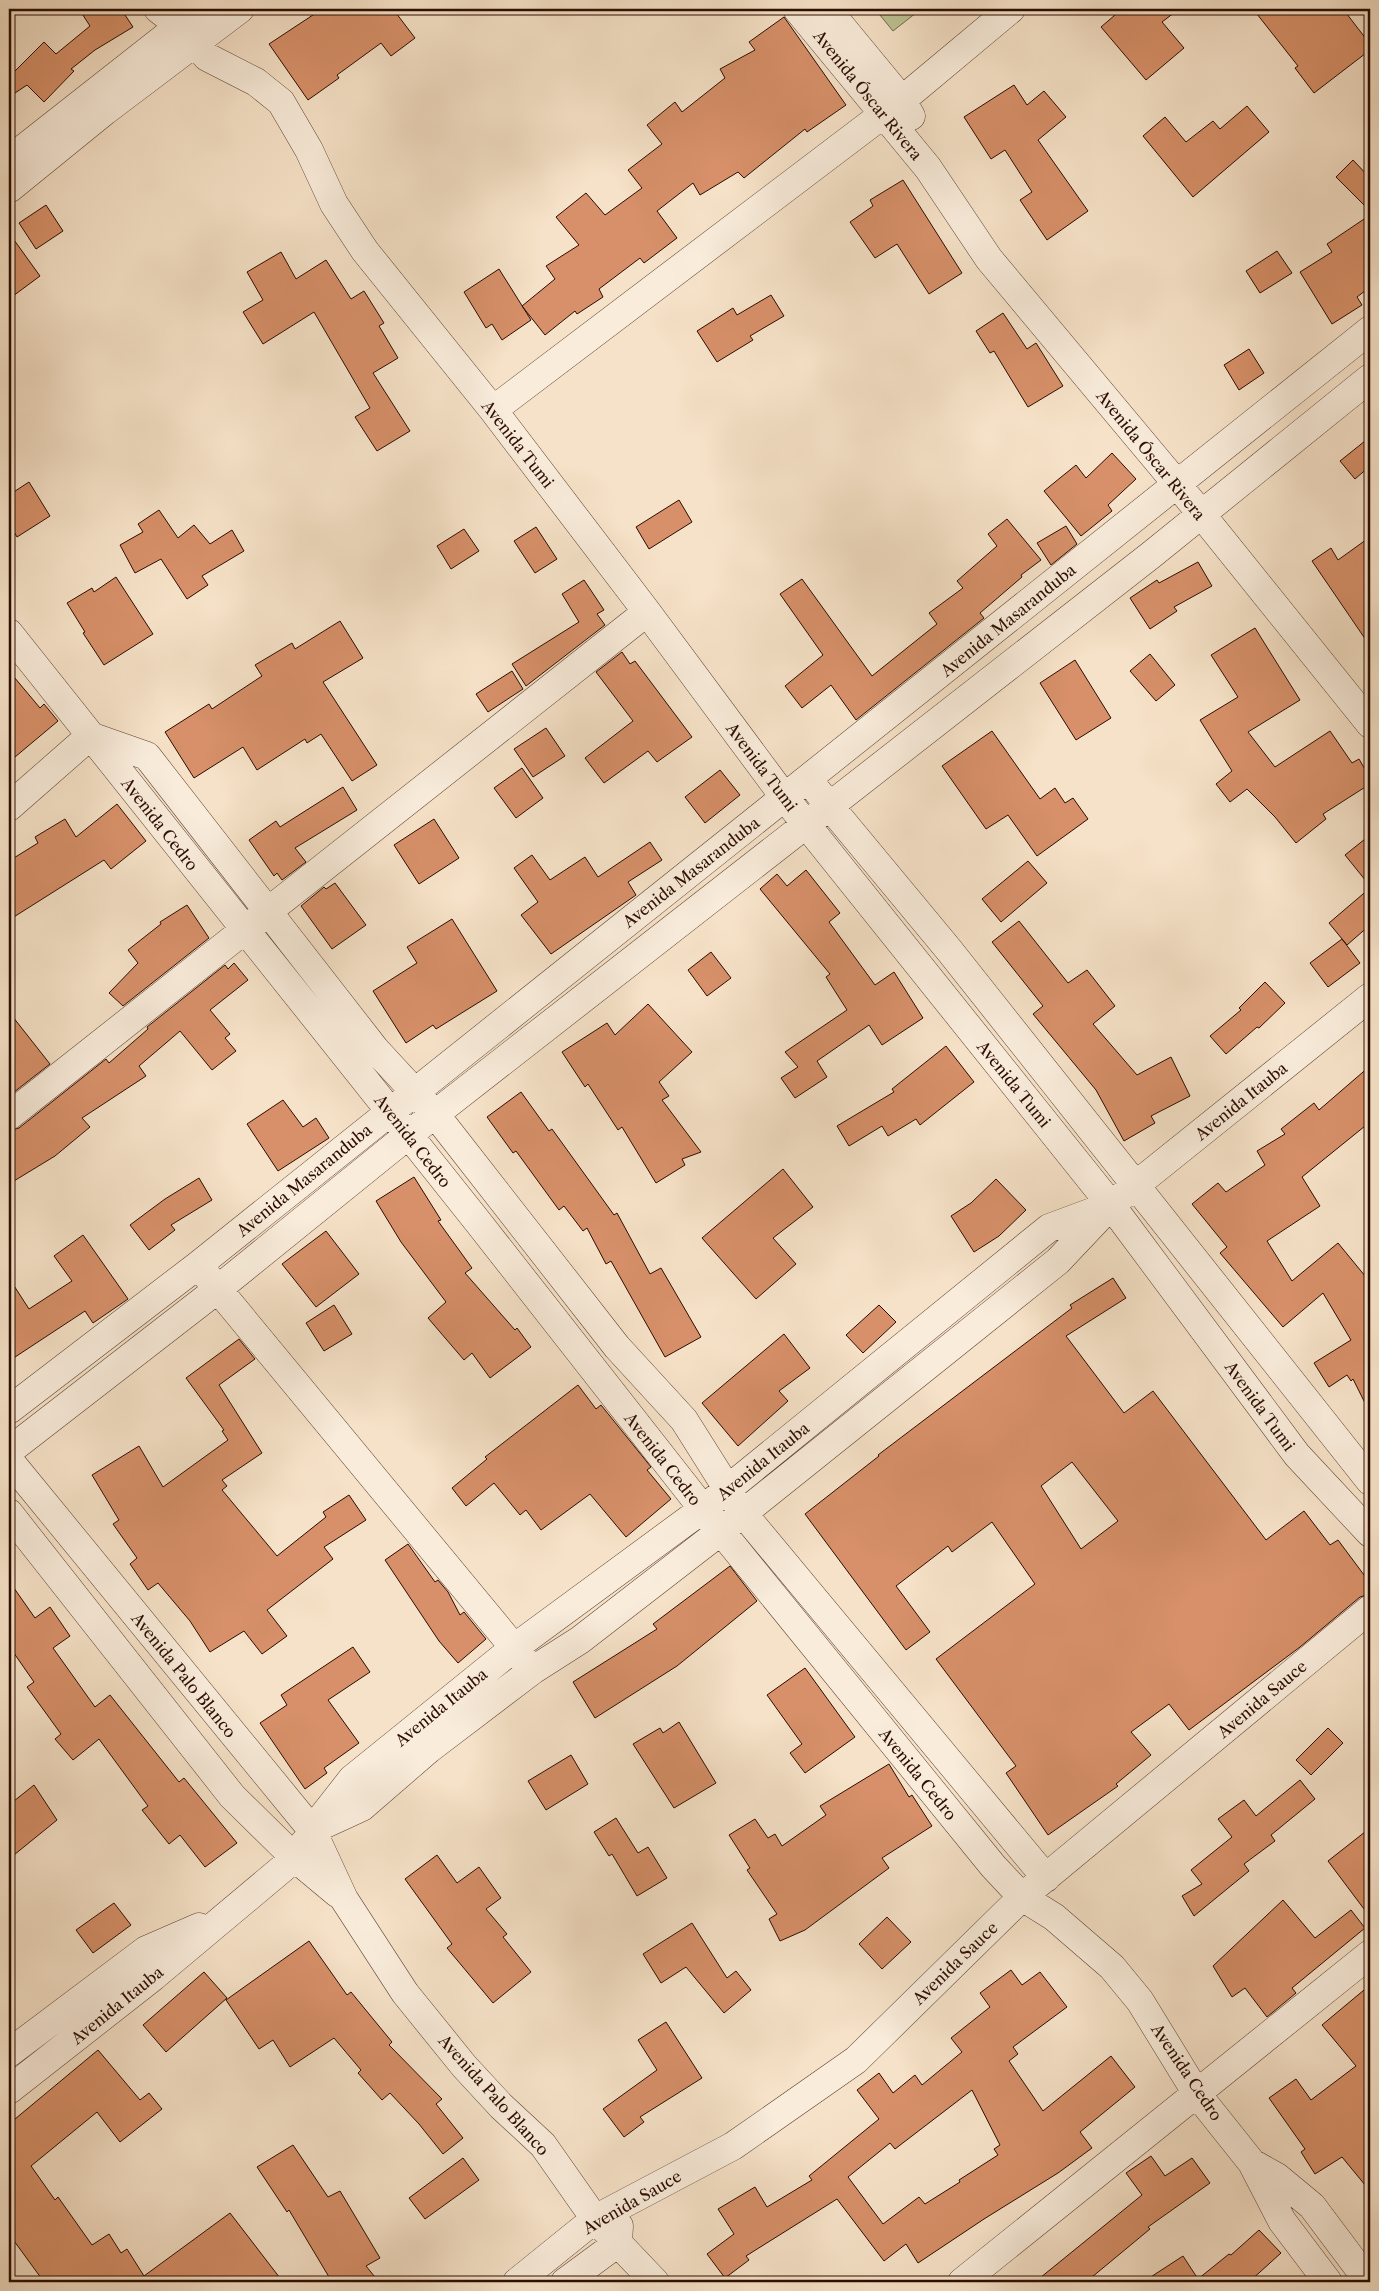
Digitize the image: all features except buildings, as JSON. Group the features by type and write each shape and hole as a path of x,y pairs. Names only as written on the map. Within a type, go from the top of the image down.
{"street":[{"name":"Avenida Tumi","path":"158,9 188,34 208,56 256,82 281,102 309,150 334,204 365,251 493,410 647,612 785,798 1111,1205 1297,1455 1370,1533"},
{"path":"9,189 188,34 201,9"},
{"path":"9,160 188,34 240,9"},
{"name":"Avenida Óscar Rivera","path":"797,9 924,140 938,182 989,259 1177,484 1370,724"},
{"name":"Avenida Óscar Rivera","path":"827,9 893,106"},
{"path":"493,410 893,106 1010,9"},
{"name":"Avenida Masaranduba","path":"9,1410 197,1266 389,1110 808,780 1370,330"},
{"path":"9,1451 218,1288 407,1136 1201,514 1370,378"},
{"path":"9,1116 246,931 647,612"},
{"name":"Avenida Cedro","path":"9,633 389,1110 407,1136 478,1222 703,1509 993,1866 1022,1897 1054,1917 1112,1967 1140,2001 1198,2094 1252,2163 1282,2221 1326,2282"},
{"path":"9,807 90,736"},
{"name":"Avenida Cedro","path":"90,736 147,756 374,1049 435,1114 617,1347 684,1420 742,1512 1046,1878"},
{"name":"Avenida Tumi","path":"808,780 949,950 1370,1481"},
{"name":"Avenida Itauba","path":"312,1830 362,1807 430,1749 533,1670 580,1640 721,1531 742,1512 1058,1261 1111,1205 1370,997"},
{"name":"Avenida Itauba","path":"9,2090 146,1983 223,1916 295,1858 312,1830 352,1779 514,1648 703,1509 1049,1228 1111,1205"},
{"path":"197,1266 218,1288 533,1670"},
{"name":"Avenida Palo Blanco","path":"9,1460 312,1830 344,1899 405,1993 464,2066 501,2106 543,2145 596,2219 655,2282"},
{"name":"Avenida Palo Blanco","path":"9,1513 232,1796 295,1858 344,1899"},
{"name":"Avenida Sauce","path":"517,2282 596,2219 733,2146 856,2060 1022,1897 1370,1609"},
{"name":"Avenida Itauba","path":"9,2053 146,1950 223,1916"},
{"path":"962,2282 1370,1954"},
{"name":"Avenida Cedro","path":"1252,2163 1277,2177 1312,2206 1361,2253 1369,2282"},
{"path":"565,2282 618,2242 621,2205"},
{"path":"1326,2282 1361,2253"}],"green space":[{"path":"875,9 921,9 893,31"}]}
